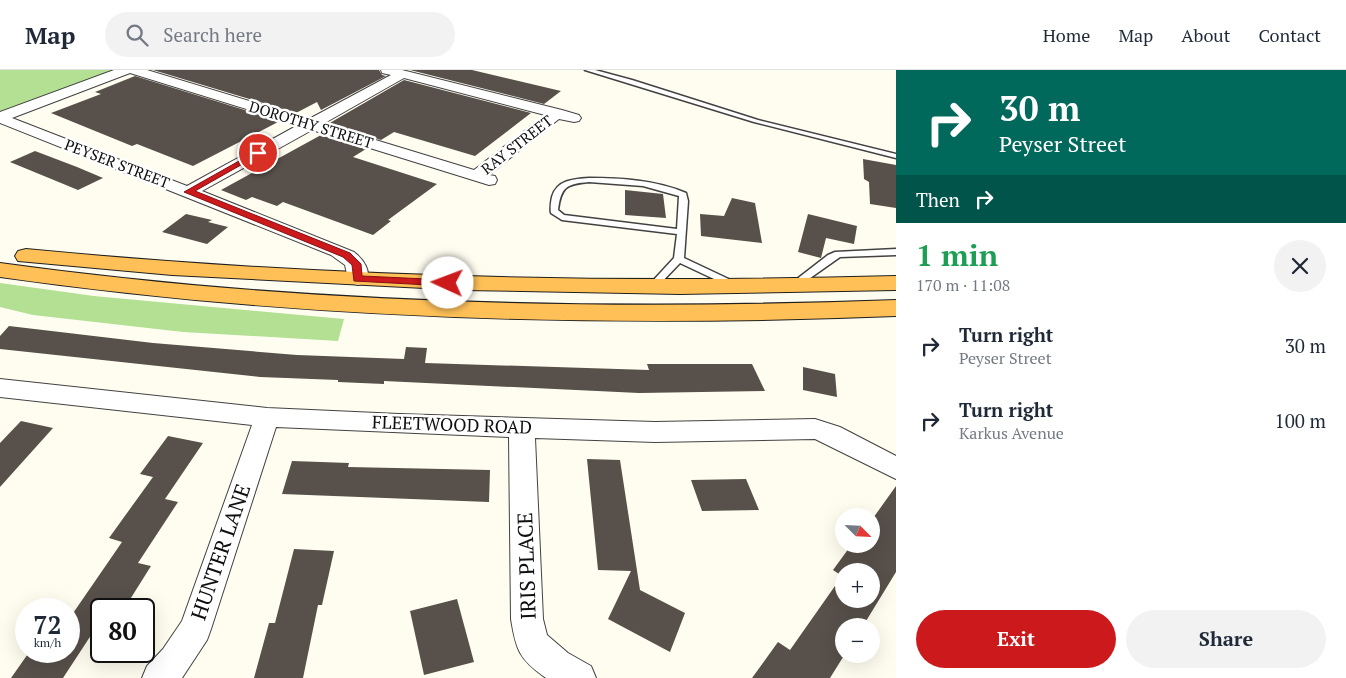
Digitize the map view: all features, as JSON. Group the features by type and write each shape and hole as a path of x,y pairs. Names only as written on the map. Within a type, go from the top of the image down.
{"highway":[{"path":"0,252 153,267 358,279 652,287 896,283"},
{"path":"0,270 195,292 424,308 651,312 896,308"}],"street":[{"path":"0,117 126,70"},
{"name":"DOROTHY STREET","path":"134,70 483,178"},
{"path":"386,70 574,118"},
{"path":"188,192 402,74"},
{"name":"RAY STREET","path":"483,178 557,113"},
{"name":"PEYSER STREET","path":"0,117 347,255 356,264 358,279"},
{"name":"FLEETWOOD ROAD","path":"0,388 267,417 655,432 814,429 831,434 896,468"},
{"name":"HUNTER LANE","path":"159,678 175,661 195,629 267,417"},
{"name":"IRIS PLACE","path":"522,428 527,619 532,644 556,666 579,678"}],"lane":[{"path":"588,70 630,81 744,118 896,156"},
{"path":"652,287 679,259 684,201 683,195 676,190 662,186 594,180 565,184 558,191 554,211 562,217 681,232"},
{"path":"793,286 831,257 838,254 896,252"},
{"path":"679,259 738,286"}],"green space":[{"path":"0,70 118,70 0,113"},
{"path":"0,283 94,296 344,319 338,341 183,332 33,315 0,307"}],"building":[{"path":"153,70 379,70 382,75 386,76 321,110 317,102 296,113"},
{"path":"410,70 472,70 561,91 544,104"},
{"path":"135,76 280,121 193,166 137,144 132,146 51,113 101,94 95,92"},
{"path":"404,80 531,113 475,156 394,132 381,140 328,124"},
{"path":"321,135 366,149 353,157 437,184 388,220 391,221 373,235 283,202 277,206 252,197 246,200 221,190"},
{"path":"35,151 103,178 78,190 10,162"},
{"path":"863,159 896,165 896,208 870,204 869,182 864,179"},
{"path":"625,190 663,194 666,218 625,215"},
{"path":"732,198 755,203 762,243 701,236 700,214 724,216"},
{"path":"186,214 212,220 208,222 228,227 207,244 162,232"},
{"path":"808,214 857,226 854,244 826,238 821,258 798,252"},
{"path":"9,326 153,343 297,355 404,359 406,347 427,348 425,363 649,370 647,364 752,364 765,391 639,393 384,381 384,384 260,377 0,349 0,336"},
{"path":"803,367 835,374 837,397 803,390"},
{"path":"21,421 53,428 0,487 0,443"},
{"path":"168,436 203,443 165,499 178,502 138,563 151,566 131,598 90,598 90,637 80,652 80,603 122,542 109,538 153,477 140,474"},
{"path":"587,459 620,460 640,590 685,613 670,652 608,619 631,571 598,570"},
{"path":"292,461 349,463 348,467 490,470 489,502 282,494"},
{"path":"746,479 759,510 702,511 691,480"},
{"path":"896,486 896,572 880,598 880,563 838,563 845,553 880,553 880,508"},
{"path":"294,549 334,551 322,605 318,605 303,678 254,678 269,623 275,623"},
{"path":"835,586 835,608 874,608 868,618 835,618 835,663 839,663 830,678 752,678 778,642 790,650"},
{"path":"457,599 474,662 424,675 410,611"},
{"path":"22,663 73,663 63,678 11,678"}],"route":[{"path":"258,153 188,192 347,255 356,264 358,279 448,283"}]}
